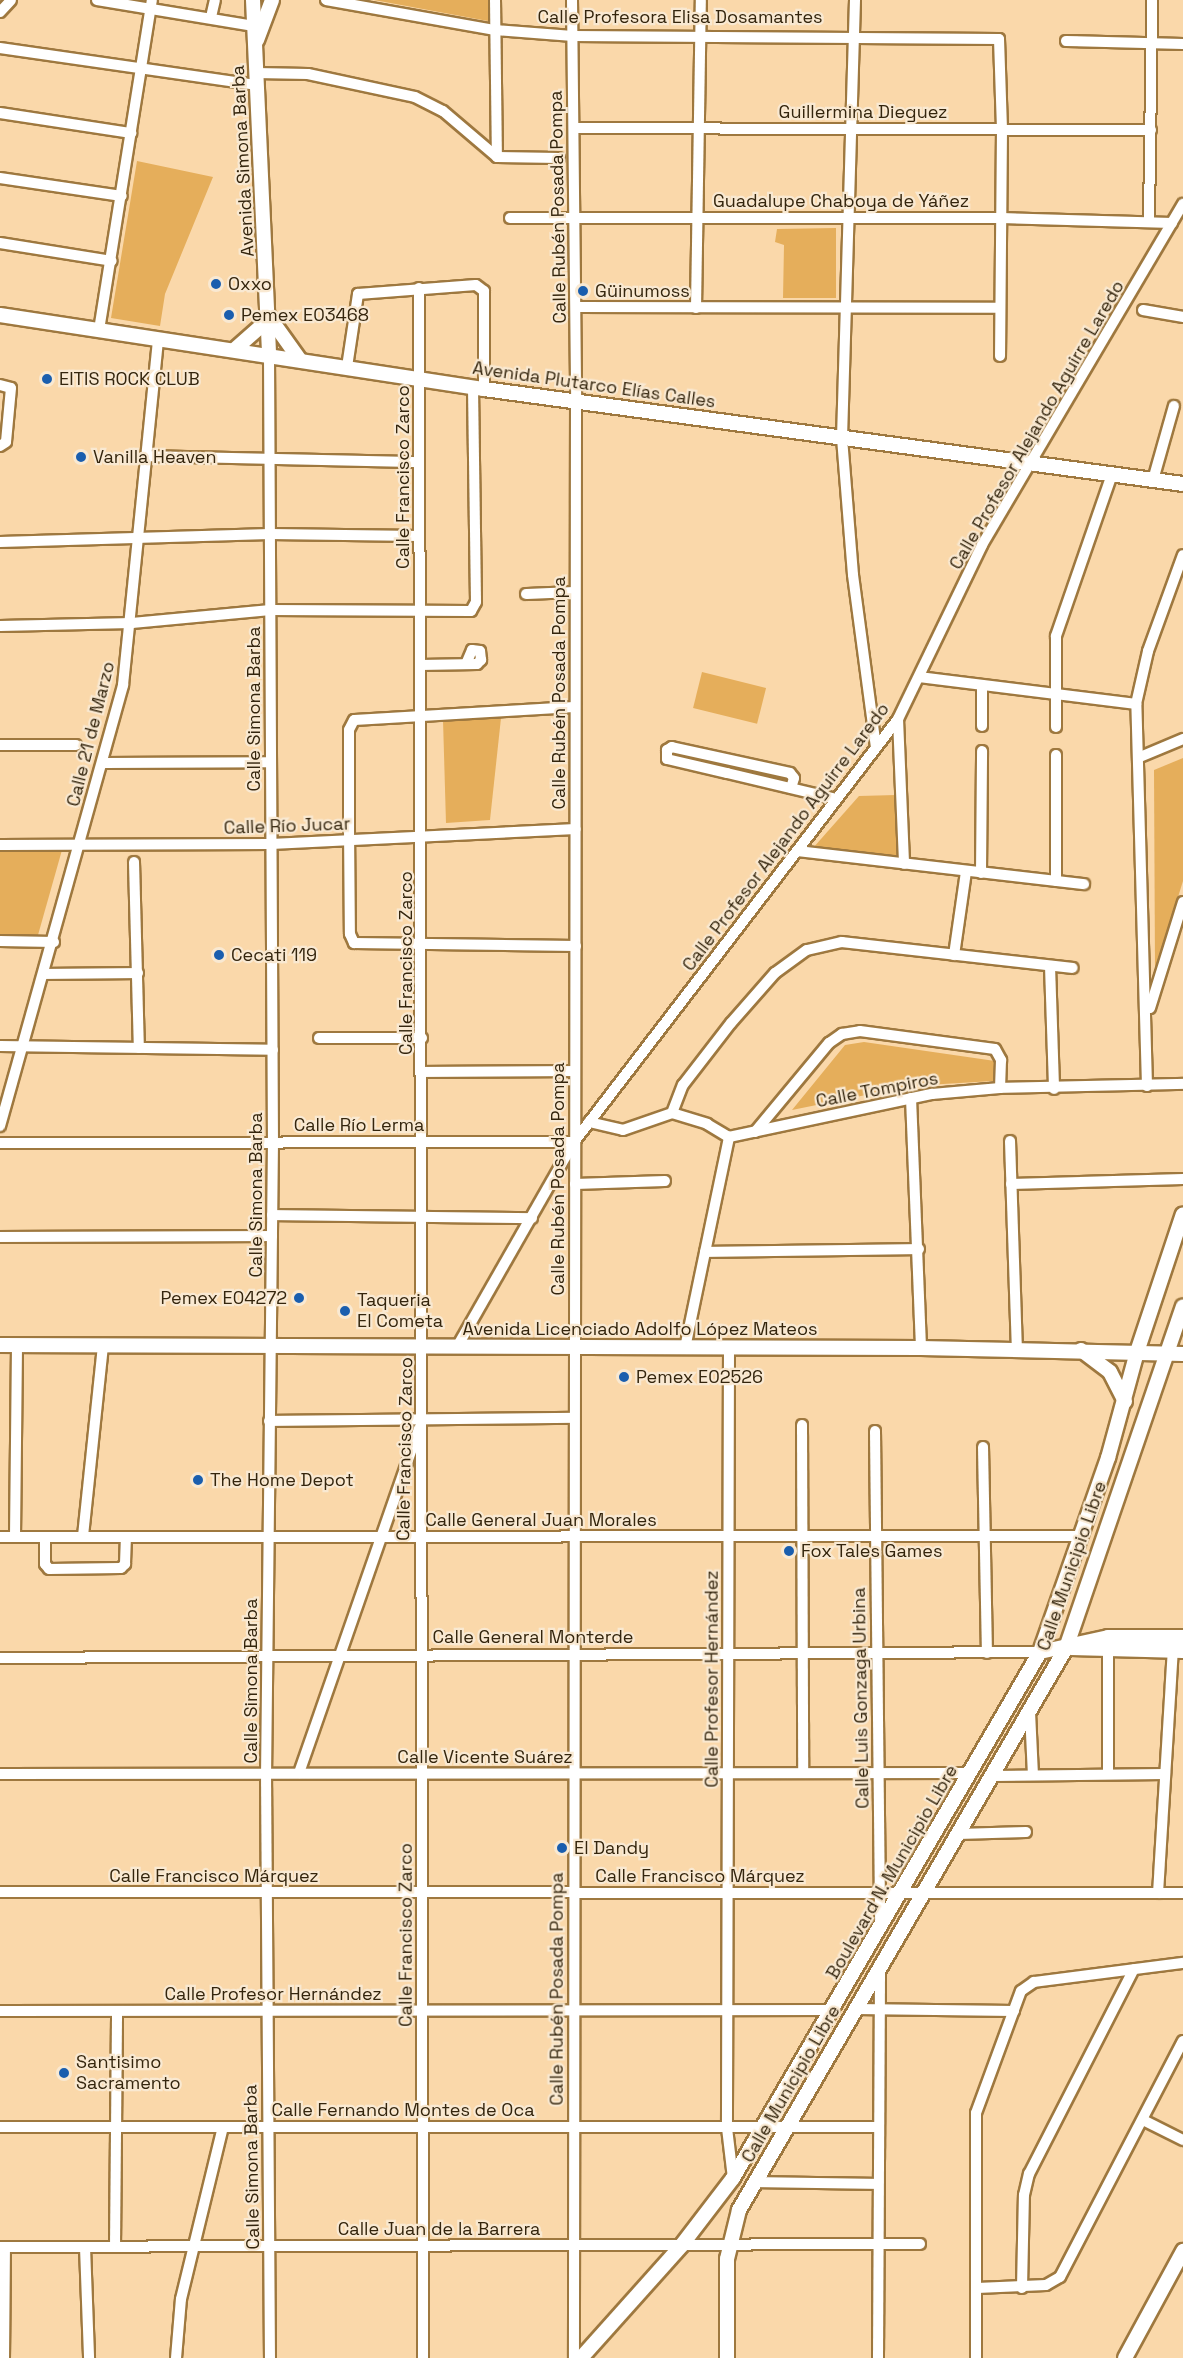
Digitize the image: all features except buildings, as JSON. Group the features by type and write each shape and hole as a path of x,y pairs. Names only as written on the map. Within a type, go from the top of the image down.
{"main road":[{"name":"Avenida Simona Barba","path":"253,0 269,356"},
{"path":"255,45 272,0"},
{"name":"Avenida Plutarco Elías Calles","path":"0,315 479,388 1183,484"},
{"path":"234,350 268,316 281,339 300,360"},
{"name":"Boulevard N. Municipio Libre","path":"580,2358 681,2246 733,2178 1040,1652 1108,1458 1137,1352 1183,1214"},
{"name":"Calle Municipio Libre","path":"727,2358 729,2246 739,2210 922,1893 994,1776 1066,1648 1164,1354 1183,1306"},
{"name":"Avenida Licenciado Adolfo López Mateos","path":"0,1345 921,1348 1183,1354"},
{"path":"1081,1350 1110,1372 1125,1401"},
{"path":"1108,1458 1126,1467"},
{"name":"Calle General Monterde","path":"1040,1652 1108,1644 1179,1643"},
{"path":"1125,2358 1183,2251"}],"street":[{"path":"0,12 11,0"},
{"path":"97,0 152,4 254,26"},
{"path":"211,17 214,0"},
{"name":"Calle Profesora Elisa Dosamantes","path":"326,0 351,2 495,30 573,36 854,35 1001,41 1002,129"},
{"path":"495,0 497,158"},
{"name":"Calle Rubén Posada Pompa","path":"572,0 576,308 574,2358"},
{"path":"696,308 701,0"},
{"path":"855,0 842,438 853,575 876,747"},
{"path":"1149,221 1152,0"},
{"path":"99,330 152,4"},
{"path":"1066,40 1183,44"},
{"path":"0,48 141,70 257,79 308,74 415,97 443,111 497,158 559,158"},
{"path":"0,113 131,134"},
{"name":"Guillermina Dieguez","path":"574,128 1151,130"},
{"path":"1000,356 1002,129"},
{"path":"0,178 122,196"},
{"name":"Calle Profesor Alejando Aguirre Laredo","path":"457,1347 574,1142 898,719 982,545 1033,463 1183,204"},
{"name":"Guadalupe Chaboya de Yáñez","path":"510,218 1002,218 1172,223"},
{"path":"0,243 111,261"},
{"path":"0,626 132,623 270,610 471,611 476,602 483,287 419,288 358,294 347,367"},
{"name":"Calle Francisco Zarco","path":"419,288 419,612 423,837 423,1419 420,1536 423,2358"},
{"path":"576,308 1000,308"},
{"path":"1143,310 1183,317"},
{"name":"Calle 21 de Marzo","path":"0,1126 104,763 123,685 132,623 158,339"},
{"name":"Calle Simona Barba","path":"269,356 273,1141 266,1773 266,2127 270,2246 270,2358"},
{"path":"0,385 11,388 6,442 0,446"},
{"path":"1153,480 1174,406"},
{"path":"147,456 418,462"},
{"path":"1056,727 1053,696 1056,636 1112,474"},
{"path":"0,542 140,540 270,534 419,536"},
{"path":"1147,1086 1140,757 1136,704 1148,651 1183,555"},
{"path":"526,594 575,591"},
{"path":"420,665 466,664"},
{"path":"919,677 1053,696 1136,704"},
{"path":"981,685 982,726"},
{"path":"574,707 358,718 351,722 350,840 352,942 423,946 576,946"},
{"path":"898,719 904,864"},
{"path":"1140,757 1183,739"},
{"path":"0,745 76,746"},
{"path":"791,788 794,778 790,773 672,747 667,750 668,759 836,799"},
{"path":"981,873 982,751"},
{"path":"1056,755 1056,881"},
{"path":"727,773 730,759"},
{"path":"104,763 271,762"},
{"name":"Calle Río Jucar","path":"0,845 271,844 576,829"},
{"path":"798,851 1084,884"},
{"path":"134,862 139,1048"},
{"path":"954,955 966,872"},
{"path":"1147,1017 1183,902"},
{"path":"0,941 54,942"},
{"path":"672,1113 683,1085 731,1023 775,973 807,950 842,942 1073,968"},
{"path":"1050,966 1053,1089"},
{"path":"45,974 138,973"},
{"path":"755,1132 830,1043 842,1034 860,1031 995,1049 1001,1060 1000,1088"},
{"path":"320,1038 422,1038"},
{"path":"0,1046 273,1050"},
{"path":"422,1072 575,1071"},
{"name":"Calle Tompiros","path":"729,1137 911,1098 1000,1088 1053,1089 1183,1084"},
{"path":"911,1098 919,1249 921,1348"},
{"path":"590,1122 623,1130 672,1113 707,1124 729,1137 685,1348"},
{"path":"1010,1141 1017,1350"},
{"name":"Calle Río Lerma","path":"0,1143 574,1142"},
{"path":"1011,1184 1183,1179"},
{"path":"575,1184 665,1181"},
{"path":"272,1215 532,1218"},
{"path":"0,1237 272,1236"},
{"path":"705,1252 919,1249"},
{"path":"15,1536 17,1345"},
{"path":"82,1536 103,1345"},
{"name":"Calle Profesor Hernández","path":"729,1348 727,2128 733,2178"},
{"path":"269,1421 574,1418"},
{"path":"299,1773 380,1536 423,1419"},
{"path":"802,1425 803,1773"},
{"name":"Calle Luis Gonzaga Urbina","path":"875,1431 880,1928"},
{"path":"983,1447 987,1653"},
{"name":"Calle General Juan Morales","path":"0,1537 1082,1536"},
{"path":"45,1537 45,1564 50,1569 123,1567 126,1537"},
{"path":"1158,1893 1165,1774 1179,1643"},
{"path":"1108,1644 1108,1774"},
{"name":"Calle General Monterde","path":"0,1658 1040,1652"},
{"path":"1030,1712 1033,1775"},
{"name":"Calle Vicente Suárez","path":"0,1774 970,1773"},
{"path":"994,1776 1165,1774"},
{"path":"958,1834 1026,1832"},
{"name":"Calle Francisco Márquez","path":"0,1892 1183,1893"},
{"path":"976,2358 976,2113 1025,1986 1183,1963"},
{"path":"878,2358 880,1966"},
{"path":"1022,2288 1024,2195 1029,2174 1134,1969"},
{"path":"856,2009 1014,2011"},
{"name":"Calle Profesor Hernández","path":"0,2011 833,2010"},
{"path":"115,2247 117,2011"},
{"path":"977,2288 1022,2288 1046,2285 1060,2277 1183,2041"},
{"path":"1143,2120 1183,2140"},
{"name":"Calle Fernando Montes de Oca","path":"0,2127 762,2129 878,2127"},
{"path":"176,2358 181,2299 223,2127"},
{"path":"755,2182 878,2184"},
{"name":"Calle Juan de la Barrera","path":"3,2247 920,2244"},
{"path":"3,2247 4,2358"},
{"path":"85,2247 89,2358"}],"shaded area":[{"path":"374,0 488,0 488,21"},
{"path":"137,161 213,177 165,294 160,326 111,318"},
{"path":"836,228 836,298 783,298 784,245 775,242 777,229"},
{"path":"702,672 766,688 757,724 693,708"},
{"path":"501,718 490,820 446,823 443,720"},
{"path":"1183,758 1183,881 1155,970 1154,770"},
{"path":"896,795 899,859 813,848 859,796"},
{"path":"0,849 62,850 38,935 0,936"},
{"path":"864,1042 995,1061 993,1081 910,1086 792,1110 845,1045"}],"place":[{"name":"Oxxo","path":"216,284"},
{"name":"Güinumoss","path":"583,291"},
{"name":"Pemex E03468","path":"229,315"},
{"name":"EITIS ROCK CLUB","path":"47,379"},
{"name":"Vanilla Heaven","path":"81,457"},
{"name":"Cecati 119","path":"219,955"},
{"name":"Pemex E04272","path":"299,1298"},
{"name":"Taqueria El Cometa","path":"345,1311"},
{"name":"Pemex E02526","path":"624,1377"},
{"name":"The Home Depot","path":"198,1480"},
{"name":"Fox Tales Games","path":"789,1551"},
{"name":"El Dandy","path":"562,1848"},
{"name":"Santisimo Sacramento","path":"64,2073"}]}
